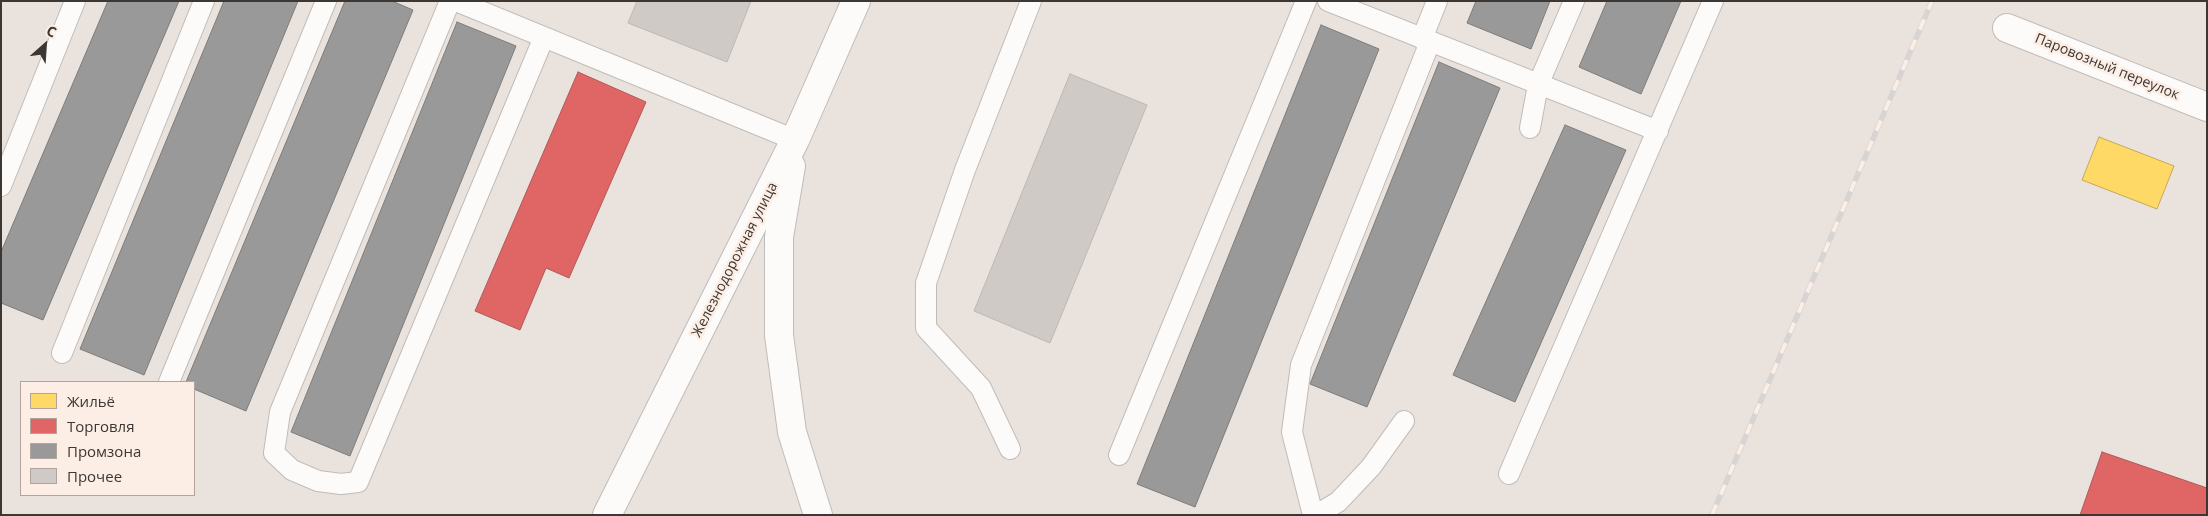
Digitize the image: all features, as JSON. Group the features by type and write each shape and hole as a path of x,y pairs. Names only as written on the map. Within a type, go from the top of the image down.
{"main road":[{"name":"Железнодорожная улица","path":"607,515 795,140 856,1"},
{"name":"Паровозный переулок","path":"2007,28 2207,107"},
{"path":"795,140 779,237 779,335 792,432 818,515"}],"lane":[{"path":"1,186 74,1"},
{"path":"62,353 204,1"},
{"path":"169,381 326,1"},
{"path":"450,1 280,412 274,453 292,470 318,481 341,484 358,482 544,37"},
{"path":"456,1 795,140"},
{"path":"1010,449 981,388 926,328 926,283 965,170 1031,1"},
{"path":"1120,455 1306,1"},
{"path":"1328,1 1658,131"},
{"path":"1404,421 1371,467 1338,502 1314,515 1292,432 1301,365 1426,41 1437,1"},
{"path":"1530,128 1538,85 1574,1"},
{"path":"1509,474 1658,131 1712,1"}],"building: Жильё":[{"path":"2099,137 2174,166 2157,209 2082,180"}],"building: Торговля":[{"path":"578,72 646,102 569,278 546,268 520,330 475,311"},
{"path":"2102,452 2207,488 2207,515 2080,515"}],"building: Промзона":[{"path":"108,1 179,1 43,320 1,303 1,252"},
{"path":"224,1 298,1 144,375 80,349"},
{"path":"345,1 392,1 413,10 246,411 195,389 195,381 186,381"},
{"path":"1476,1 1550,1 1531,49 1467,23"},
{"path":"1607,1 1681,1 1641,94 1579,67"},
{"path":"457,22 516,46 350,456 291,432"},
{"path":"1321,25 1379,49 1195,507 1137,484"},
{"path":"1439,62 1500,88 1367,407 1310,384"},
{"path":"1565,125 1626,150 1515,402 1453,375"}],"building: Прочее":[{"path":"637,1 751,1 727,62 628,23"},
{"path":"1070,74 1147,105 1050,343 974,311"}],"railway":[{"path":"1712,515 1932,1"}]}
